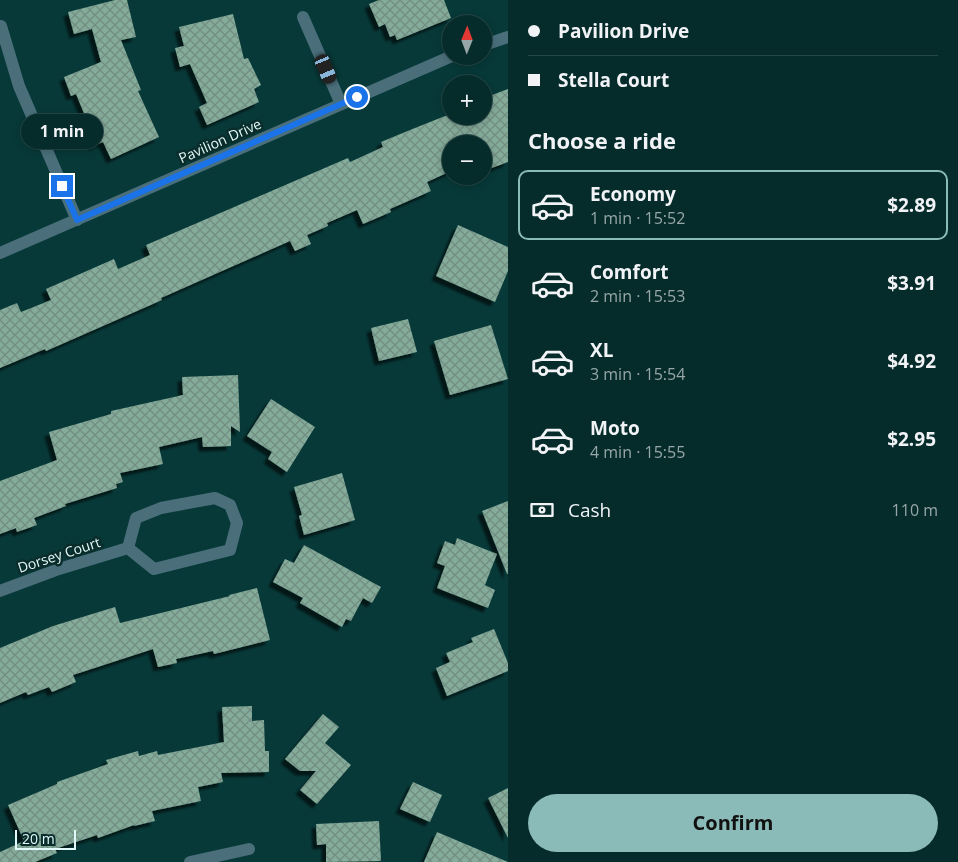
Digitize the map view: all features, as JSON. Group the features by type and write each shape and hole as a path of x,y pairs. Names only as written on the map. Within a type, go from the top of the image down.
{"street":[{"path":"303,18 341,104"},
{"path":"1,26 19,86 77,220"},
{"path":"492,42 508,37"},
{"name":"Pavilion Drive","path":"0,253 442,60"},
{"path":"215,498 230,504 237,523 230,550 154,569 128,548 136,518 161,508 215,498"},
{"name":"Dorsey Court","path":"0,591 59,569 128,548"},
{"path":"190,862 249,849"}],"building":[{"path":"115,0 127,0 136,37 121,40 141,90 138,91 159,137 111,159 103,142 93,146 85,127 89,125 76,94 71,96 64,77 101,62 92,29 74,34 68,12"},
{"path":"379,0 444,0 450,15 442,15 442,22 397,40 395,35 390,37 385,24 379,27 369,4"},
{"path":"233,14 244,59 248,58 261,85 254,89 259,102 207,125 199,107 207,103 190,64 180,67 175,48 184,46 179,27"},
{"path":"508,89 508,162 492,168 492,135 442,135 442,175 427,182 431,191 390,209 391,212 363,224 357,210 327,223 328,226 307,235 311,244 295,251 290,241 46,351 45,349 0,368 0,310 17,303 21,312 51,300 46,289 114,259 118,269 150,255 146,245 348,158 350,162 383,147 381,142 442,117 442,125 492,125 492,95"},
{"path":"458,225 508,247 508,271 495,302 436,276"},
{"path":"408,319 417,352 379,361 371,328"},
{"path":"491,325 508,379 450,395 434,341"},
{"path":"238,375 240,432 231,426 231,446 203,447 202,437 159,447 163,464 120,473 123,482 116,484 117,488 65,504 66,506 34,518 37,525 17,532 16,528 0,534 0,481 57,460 49,432 111,414 111,411 183,395 182,377"},
{"path":"271,399 315,427 287,472 268,459 272,452 247,436"},
{"path":"342,473 355,520 304,535 299,516 302,515 294,487"},
{"path":"508,501 508,574 507,574 482,511"},
{"path":"457,538 497,554 485,585 495,590 488,608 437,588 445,566 437,563 445,541 455,545"},
{"path":"304,545 381,587 372,603 363,598 351,621 346,619 342,627 300,603 303,598 273,582 285,559 294,563"},
{"path":"257,588 270,640 214,654 213,651 176,659 177,663 158,667 153,649 73,675 76,682 52,692 49,687 28,695 26,692 0,703 0,648 53,626 115,607 120,623"},
{"path":"494,629 508,663 508,671 447,696 436,668 450,662 446,653 473,642 471,638"},
{"path":"252,706 252,721 264,720 265,751 269,751 269,772 221,773 223,782 198,787 201,801 152,811 155,821 134,825 98,838 97,835 55,849 57,853 35,862 0,862 0,852 24,841 8,805 57,784 57,782 108,764 106,760 138,751 139,756 157,751 158,755 224,742 222,707"},
{"path":"323,714 339,727 325,743 351,765 317,804 300,790 316,771 300,771 285,759"},
{"path":"413,782 442,795 430,822 400,809"},
{"path":"508,788 508,838 488,798"},
{"path":"379,821 381,861 326,862 326,844 317,845 316,824"},
{"path":"437,832 508,862 424,862"}],"route":[{"path":"62,186 77,220 357,97"}]}
